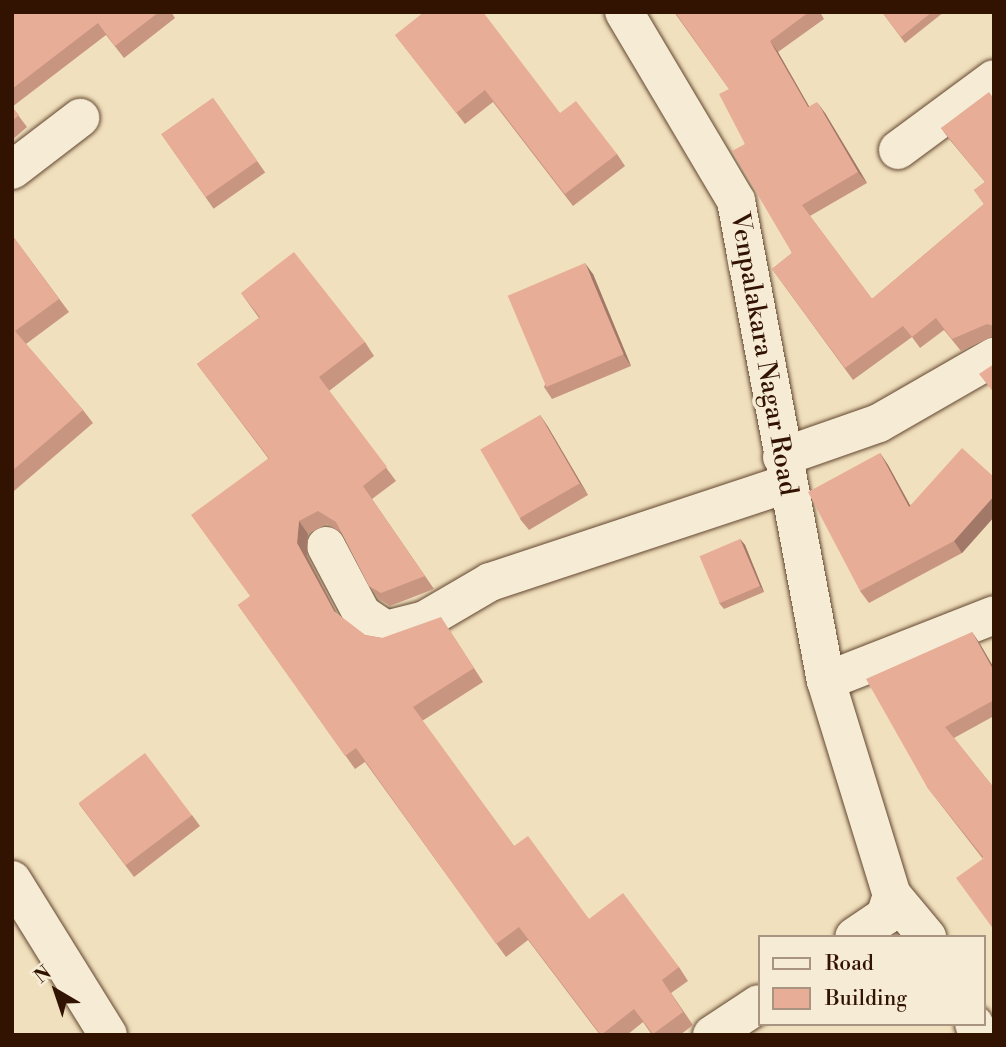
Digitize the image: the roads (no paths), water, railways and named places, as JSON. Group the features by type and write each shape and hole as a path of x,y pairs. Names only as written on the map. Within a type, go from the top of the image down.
{"street":[{"name":"Venpalakara Nagar Road","path":"624,12 736,201 784,470 826,681 892,895"},
{"path":"898,150 994,79"},
{"path":"12,170 80,118"},
{"path":"326,546 362,614 386,630 425,620 490,582 784,470 879,423 994,357"},
{"path":"826,681 994,615"},
{"path":"12,880 108,1035"},
{"path":"857,935 885,916 892,895"},
{"path":"892,895 925,935"},
{"path":"712,1035 758,1005"}]}
